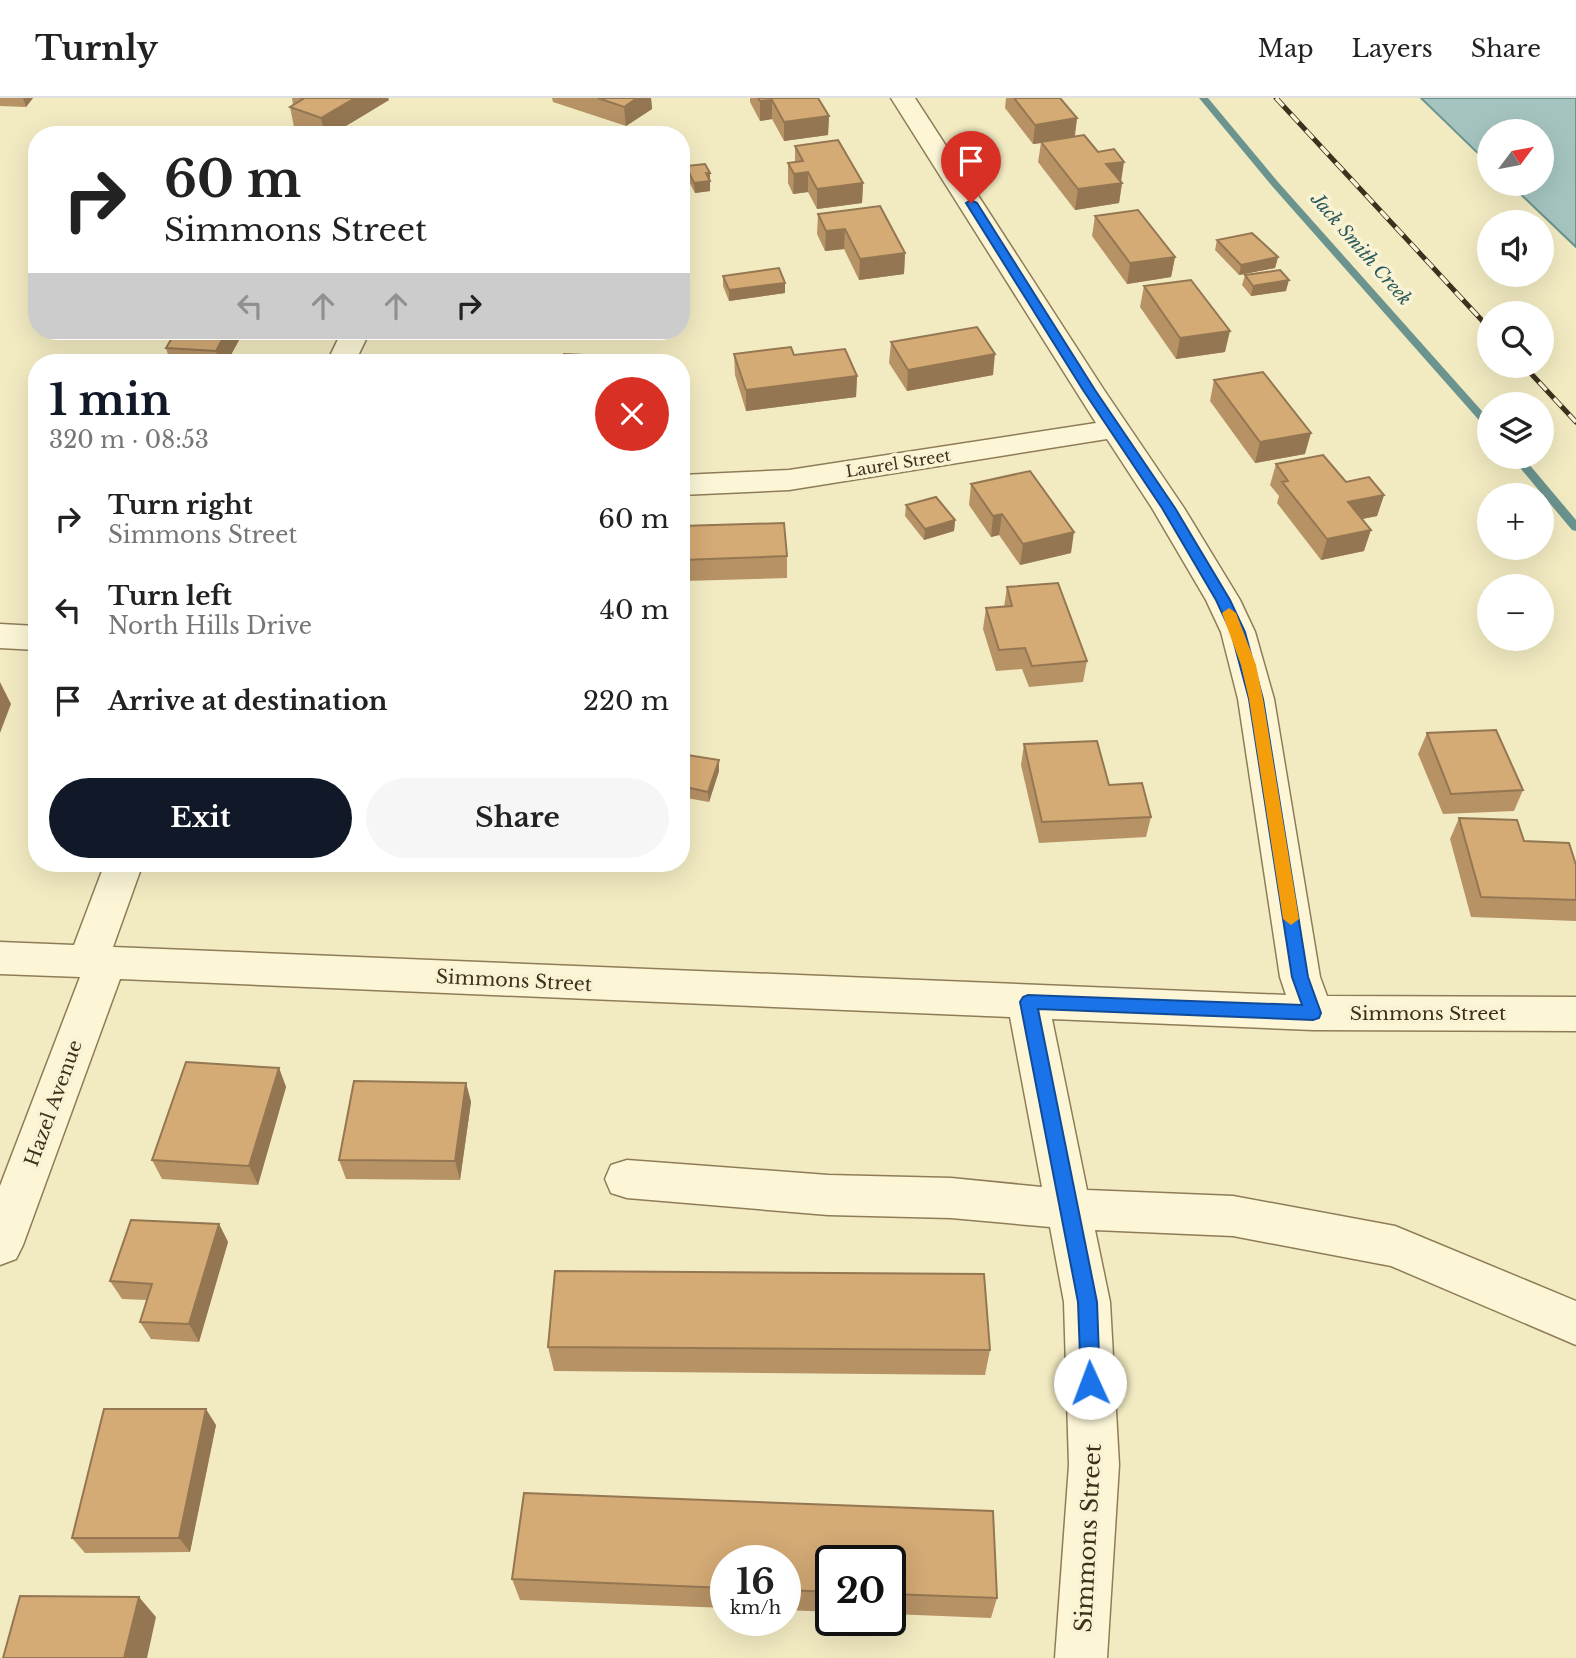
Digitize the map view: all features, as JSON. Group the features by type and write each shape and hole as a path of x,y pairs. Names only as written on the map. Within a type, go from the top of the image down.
{"street":[{"path":"903,98 1168,508 1223,600 1238,632 1256,699 1300,977 1313,1013"},
{"name":"Laurel Street","path":"690,485 789,480 1115,429"},
{"path":"0,636 28,638"},
{"name":"Hazel Avenue","path":"0,1245 97,961 122,872"},
{"name":"Simmons Street","path":"0,958 1313,1013 1576,1013"},
{"name":"Simmons Street","path":"1028,1002 1087,1302 1094,1465 1081,1658"},
{"path":"627,1179 828,1195 951,1198 1070,1209 1233,1216 1395,1246 1576,1323"}],"water":[{"path":"1421,98 1576,98 1576,247 1554,226 1554,210 1537,210 1523,196 1554,196 1554,119 1477,119 1477,152"}],"building":[{"path":"300,98 355,98 321,118 290,107 303,99"},
{"path":"598,98 637,98 624,107"},
{"path":"758,98 818,98 829,116 784,122 772,100 760,101"},
{"path":"1014,98 1060,98 1077,118 1035,125"},
{"path":"1084,135 1098,152 1114,149 1124,162 1106,164 1122,183 1078,189 1041,142"},
{"path":"838,140 863,183 817,189 808,172 794,174 788,163 803,161 795,146"},
{"path":"705,164 710,173 706,173 710,181 694,183 690,166"},
{"path":"880,206 905,253 860,259 845,229 826,231 818,214"},
{"path":"1138,210 1175,257 1130,263 1095,216"},
{"path":"1252,233 1278,257 1241,265 1217,240"},
{"path":"779,268 785,283 729,290 723,276"},
{"path":"1280,270 1289,280 1253,286 1245,275"},
{"path":"1191,280 1230,331 1180,338 1144,286"},
{"path":"977,327 995,354 908,370 891,342"},
{"path":"171,340 222,340 216,351 166,348"},
{"path":"791,347 794,355 845,349 857,376 746,390 734,354"},
{"path":"1263,372 1311,433 1260,442 1214,380"},
{"path":"1323,455 1346,482 1369,477 1384,495 1348,502 1371,530 1327,539 1282,482 1288,481 1276,464"},
{"path":"1030,471 1074,532 1023,544 1002,514 993,516 971,484"},
{"path":"936,497 955,520 925,529 906,505"},
{"path":"784,523 787,556 690,560 690,526"},
{"path":"1058,583 1087,661 1032,666 1025,648 999,650 986,608 1012,606 1007,587"},
{"path":"1496,730 1523,790 1451,794 1427,733"},
{"path":"1097,741 1109,785 1142,783 1151,817 1042,822 1024,744"},
{"path":"690,755 719,760 708,792 690,788"},
{"path":"1459,818 1517,820 1524,841 1569,843 1576,865 1576,900 1481,897"},
{"path":"186,1062 279,1068 249,1166 152,1160"},
{"path":"354,1081 466,1083 455,1161 339,1160"},
{"path":"131,1220 219,1224 189,1324 140,1322 152,1284 110,1281"},
{"path":"555,1271 984,1274 990,1350 548,1347"},
{"path":"104,1409 206,1409 179,1538 72,1538"},
{"path":"524,1493 993,1511 997,1598 906,1595 906,1545 815,1545 815,1591 801,1591 801,1545 710,1545 710,1587 512,1579"},
{"path":"20,1596 139,1597 124,1658 3,1658"}],"waterway":[{"name":"Jack Smith Creek","path":"1203,98 1275,184 1477,411"},
{"name":"Jack Smith Creek","path":"1527,469 1576,527"}],"railway":[{"path":"1276,98 1477,315"},
{"path":"1535,378 1576,422"}],"slow traffic":[{"path":"1229,613 1238,632 1256,699 1291,919"}],"route":[{"path":"971,203 1089,390 1150,478 1223,600 1238,632 1256,699 1300,977 1313,1013 1244,1008 1028,1002 1087,1302 1090,1383"}]}
